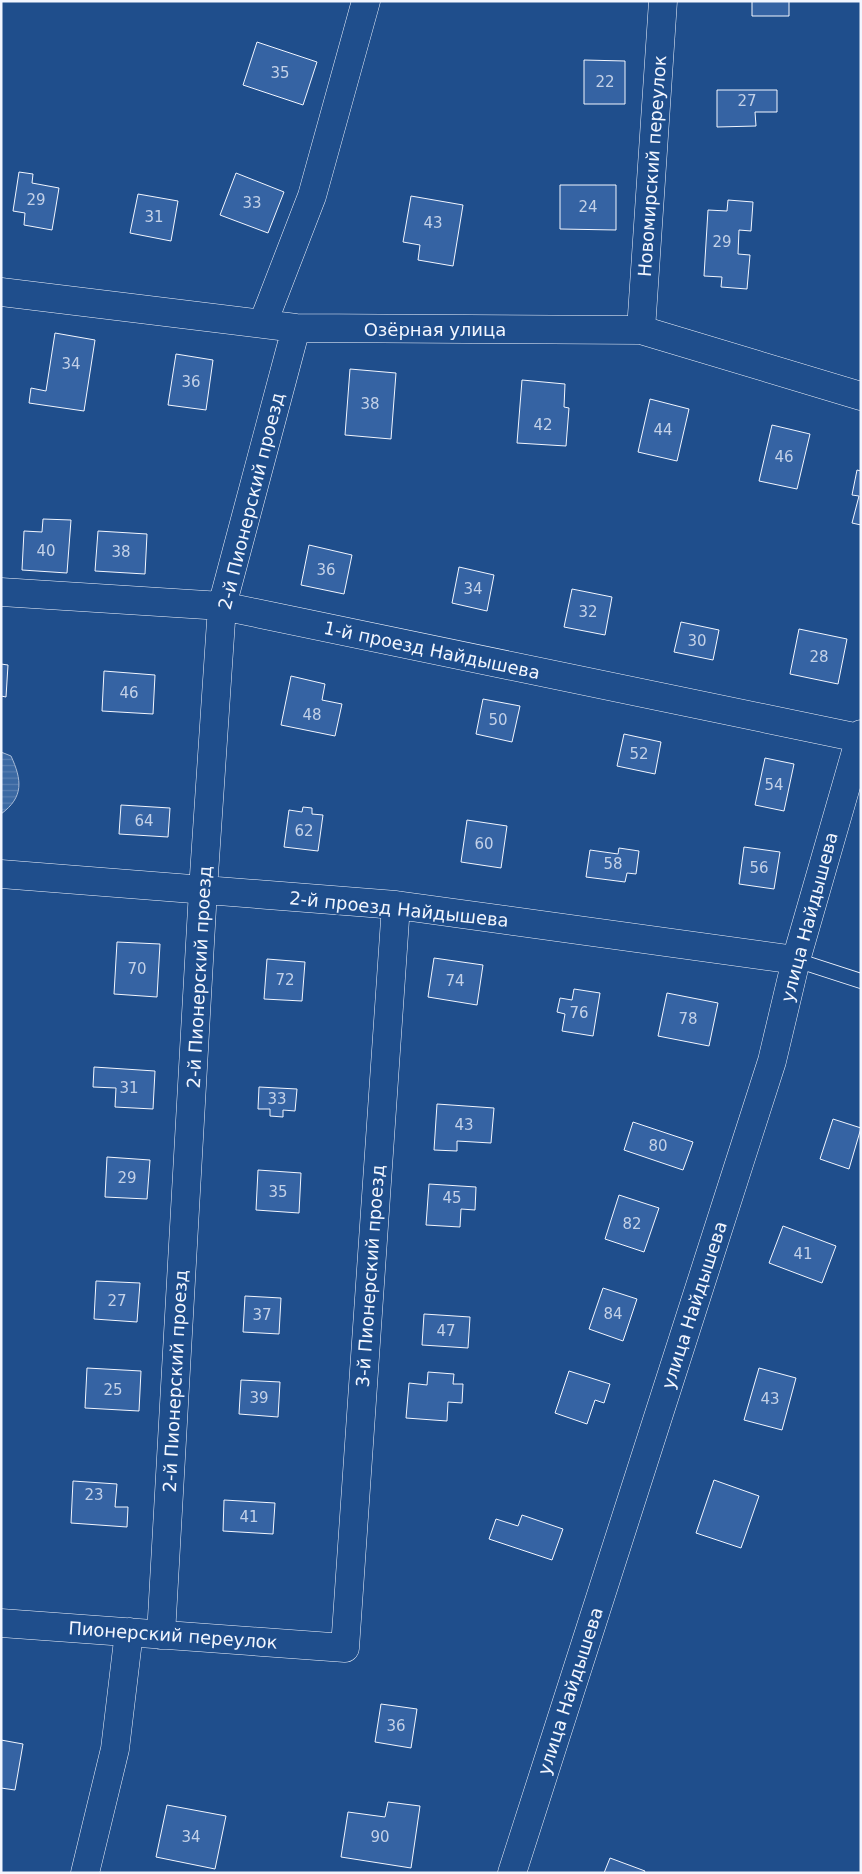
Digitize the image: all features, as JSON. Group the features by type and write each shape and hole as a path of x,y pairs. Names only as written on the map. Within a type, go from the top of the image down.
{"street":[{"path":"263,323 312,196 366,1"},
{"name":"Новомирский переулок","path":"641,330 663,1"},
{"name":"Озёрная улица","path":"1,292 296,328 641,330 861,396"},
{"name":"2-й Пионерский проезд","path":"161,1635 203,890 222,606 296,328"},
{"name":"1-й проезд Найдышева","path":"1,592 222,606 860,736"},
{"name":"улица Найдышева","path":"512,1873 772,1061 796,960 860,736"},
{"name":"2-й проезд Найдышева","path":"1,874 396,905 796,960"},
{"name":"3-й Пионерский проезд","path":"345,1648 396,905"},
{"name":"Пионерский переулок","path":"1,1623 345,1648"},
{"path":"85,1873 115,1748 129,1632"}],"lane":[{"path":"796,960 861,981"}],"water":[{"path":"1,752 11,756 19,780 19,788 14,801 1,814"}],"building":[{"path":"752,1 789,1 789,16 752,16"},
{"path":"257,42 317,62 303,105 243,85"},
{"path":"584,60 625,61 625,104 584,104"},
{"path":"717,90 777,90 777,112 755,112 756,126 717,127"},
{"path":"19,172 33,174 32,183 59,188 52,230 24,225 25,213 13,211"},
{"path":"236,173 284,192 268,233 220,215"},
{"path":"560,185 616,185 616,230 560,229"},
{"path":"138,194 178,201 171,241 130,233"},
{"path":"411,196 463,205 453,266 418,260 420,245 403,242"},
{"path":"728,200 753,202 751,231 739,230 738,254 750,255 747,289 721,287 722,277 704,276 708,210 727,211"},
{"path":"55,333 95,340 84,411 29,403 31,388 46,391"},
{"path":"176,354 213,360 206,410 168,405"},
{"path":"350,369 396,373 391,439 345,435"},
{"path":"522,380 565,384 564,407 569,408 566,446 517,443"},
{"path":"650,399 689,409 677,461 638,452"},
{"path":"772,425 810,434 797,489 759,481"},
{"path":"857,470 861,471 861,525 852,523 859,496 852,495"},
{"path":"43,519 71,520 67,573 22,570 24,531 42,532"},
{"path":"98,531 147,534 145,574 95,571"},
{"path":"309,545 352,555 344,594 301,585"},
{"path":"459,567 494,575 487,611 452,603"},
{"path":"572,589 612,597 605,635 564,627"},
{"path":"681,622 719,630 713,660 674,652"},
{"path":"799,629 847,639 838,684 790,674"},
{"path":"1,664 8,665 6,697 1,696"},
{"path":"104,671 155,675 153,714 102,711"},
{"path":"291,676 325,684 322,700 342,704 335,736 281,725"},
{"path":"483,699 520,706 512,742 476,734"},
{"path":"624,734 661,742 655,774 617,766"},
{"path":"765,758 794,764 784,811 755,805"},
{"path":"121,805 170,808 168,837 119,834"},
{"path":"303,807 312,808 312,814 323,815 318,851 284,847 289,810 302,812"},
{"path":"467,820 507,826 501,868 461,862"},
{"path":"744,847 780,852 774,889 739,884"},
{"path":"619,848 639,851 636,874 627,873 625,882 586,877 590,850 618,854"},
{"path":"117,942 160,944 157,997 114,994"},
{"path":"434,958 483,965 477,1005 428,997"},
{"path":"267,959 305,962 302,1001 264,999"},
{"path":"574,989 600,993 593,1036 562,1031 565,1014 557,1012 560,998 572,1000"},
{"path":"667,993 718,1003 709,1046 658,1036"},
{"path":"94,1067 155,1071 153,1109 115,1107 116,1088 93,1087"},
{"path":"259,1087 297,1089 295,1111 283,1110 283,1117 270,1116 270,1109 258,1109"},
{"path":"437,1104 494,1108 491,1143 457,1141 457,1151 434,1150"},
{"path":"833,1119 861,1128 849,1169 820,1159"},
{"path":"633,1122 693,1142 683,1170 624,1150"},
{"path":"107,1157 150,1160 147,1199 105,1197"},
{"path":"258,1170 301,1173 299,1213 256,1210"},
{"path":"429,1184 476,1187 475,1210 461,1209 460,1227 426,1225"},
{"path":"619,1195 659,1208 644,1252 605,1239"},
{"path":"783,1226 836,1246 822,1283 769,1263"},
{"path":"96,1281 140,1283 137,1322 94,1319"},
{"path":"603,1288 637,1299 623,1341 589,1329"},
{"path":"245,1296 281,1298 279,1334 243,1332"},
{"path":"424,1314 470,1317 468,1348 422,1345"},
{"path":"87,1368 141,1371 139,1411 85,1408"},
{"path":"759,1368 796,1378 782,1430 744,1420"},
{"path":"569,1371 610,1384 604,1403 595,1400 587,1424 555,1413"},
{"path":"428,1372 454,1374 453,1384 463,1384 462,1403 448,1402 447,1421 406,1418 409,1383 427,1385"},
{"path":"241,1380 280,1382 278,1417 239,1414"},
{"path":"714,1480 759,1496 741,1548 696,1533"},
{"path":"73,1481 117,1484 115,1507 128,1507 127,1527 71,1523"},
{"path":"224,1500 275,1503 273,1534 223,1531"},
{"path":"522,1515 563,1529 552,1560 489,1539 496,1519 518,1526"},
{"path":"381,1704 417,1709 411,1748 375,1742"},
{"path":"1,1740 23,1744 15,1790 1,1788"},
{"path":"388,1802 420,1806 411,1868 341,1857 348,1812 385,1817"},
{"path":"167,1805 226,1816 215,1869 156,1857"},
{"path":"610,1858 645,1871 644,1873 604,1873"}]}
